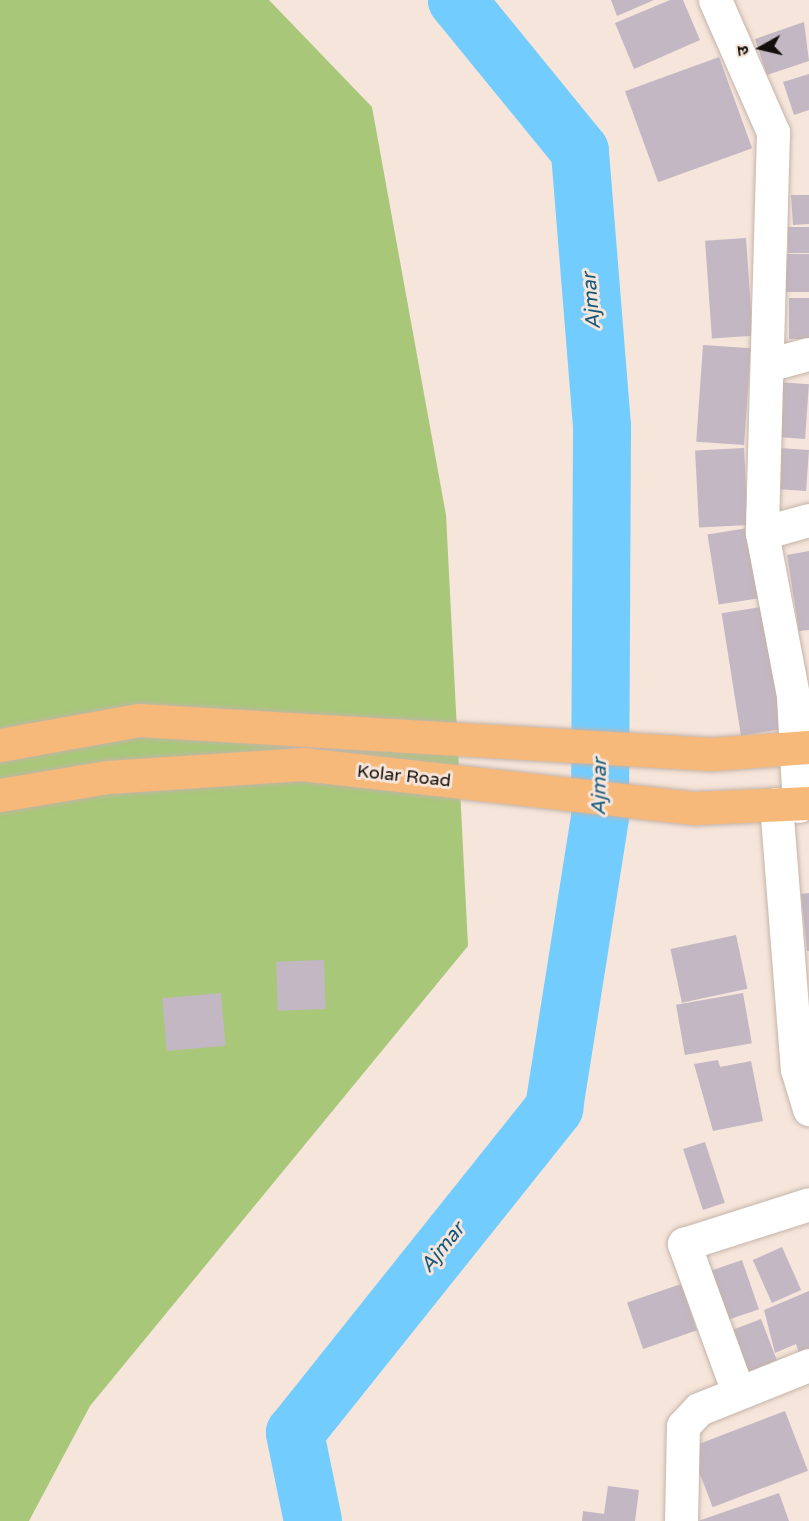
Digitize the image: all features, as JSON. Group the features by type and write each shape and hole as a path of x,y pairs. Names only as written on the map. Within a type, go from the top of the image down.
{"main road":[{"path":"0,745 140,720 297,726 711,754 802,748"},
{"name":"Kolar Road","path":"0,795 108,777 302,764 695,808 794,804"}],"street":[{"path":"715,0 773,132 771,364 762,532 802,748 794,804 803,1069 809,1109"},
{"path":"771,364 809,354"},
{"path":"762,532 809,520"},
{"path":"738,1392 684,1244 809,1204"},
{"path":"681,1521 683,1426 699,1409 809,1365"}],"green space":[{"path":"0,0 269,0 372,107 446,515 468,946 90,1406 29,1521 0,1521"}],"building":[{"path":"611,0 654,0 617,16"},
{"path":"670,0 683,0 700,40 634,69 615,23"},
{"path":"804,22 809,61 767,75 755,39"},
{"path":"719,57 752,148 658,182 625,91"},
{"path":"809,74 809,110 794,115 783,82"},
{"path":"791,195 809,195 809,224 793,225"},
{"path":"788,227 809,227 809,253 788,253"},
{"path":"746,238 753,336 712,339 705,241"},
{"path":"774,254 809,254 809,292 774,292"},
{"path":"789,298 809,298 809,339 789,339"},
{"path":"703,345 751,348 744,445 696,442"},
{"path":"778,382 809,384 805,439 774,437"},
{"path":"744,448 748,525 699,527 695,451"},
{"path":"779,448 809,450 806,491 776,489"},
{"path":"748,528 759,598 719,605 708,534"},
{"path":"809,551 809,630 799,631 787,555"},
{"path":"767,606 786,728 741,736 722,613"},
{"path":"809,893 809,951 807,951 801,894"},
{"path":"736,935 747,989 682,1003 670,949"},
{"path":"324,960 326,1009 278,1011 276,962"},
{"path":"221,993 226,1046 167,1051 162,998"},
{"path":"743,993 752,1043 685,1055 676,1005"},
{"path":"718,1060 720,1067 751,1061 763,1121 713,1131 694,1064"},
{"path":"705,1142 725,1203 703,1210 683,1149"},
{"path":"782,1247 801,1290 772,1303 753,1260"},
{"path":"742,1260 759,1309 724,1321 707,1272"},
{"path":"681,1284 697,1330 643,1349 627,1303"},
{"path":"809,1291 809,1349 799,1353 796,1344 775,1353 764,1310"},
{"path":"761,1319 779,1367 747,1379 728,1332"},
{"path":"785,1411 808,1471 713,1507 690,1448"},
{"path":"608,1486 639,1490 635,1521 582,1521 583,1511 604,1514"},
{"path":"779,1493 789,1521 698,1521"}],"waterway":[{"name":"Ajmar","path":"313,1521 295,1433 554,1108 600,816 602,426 580,151 457,0"}]}
